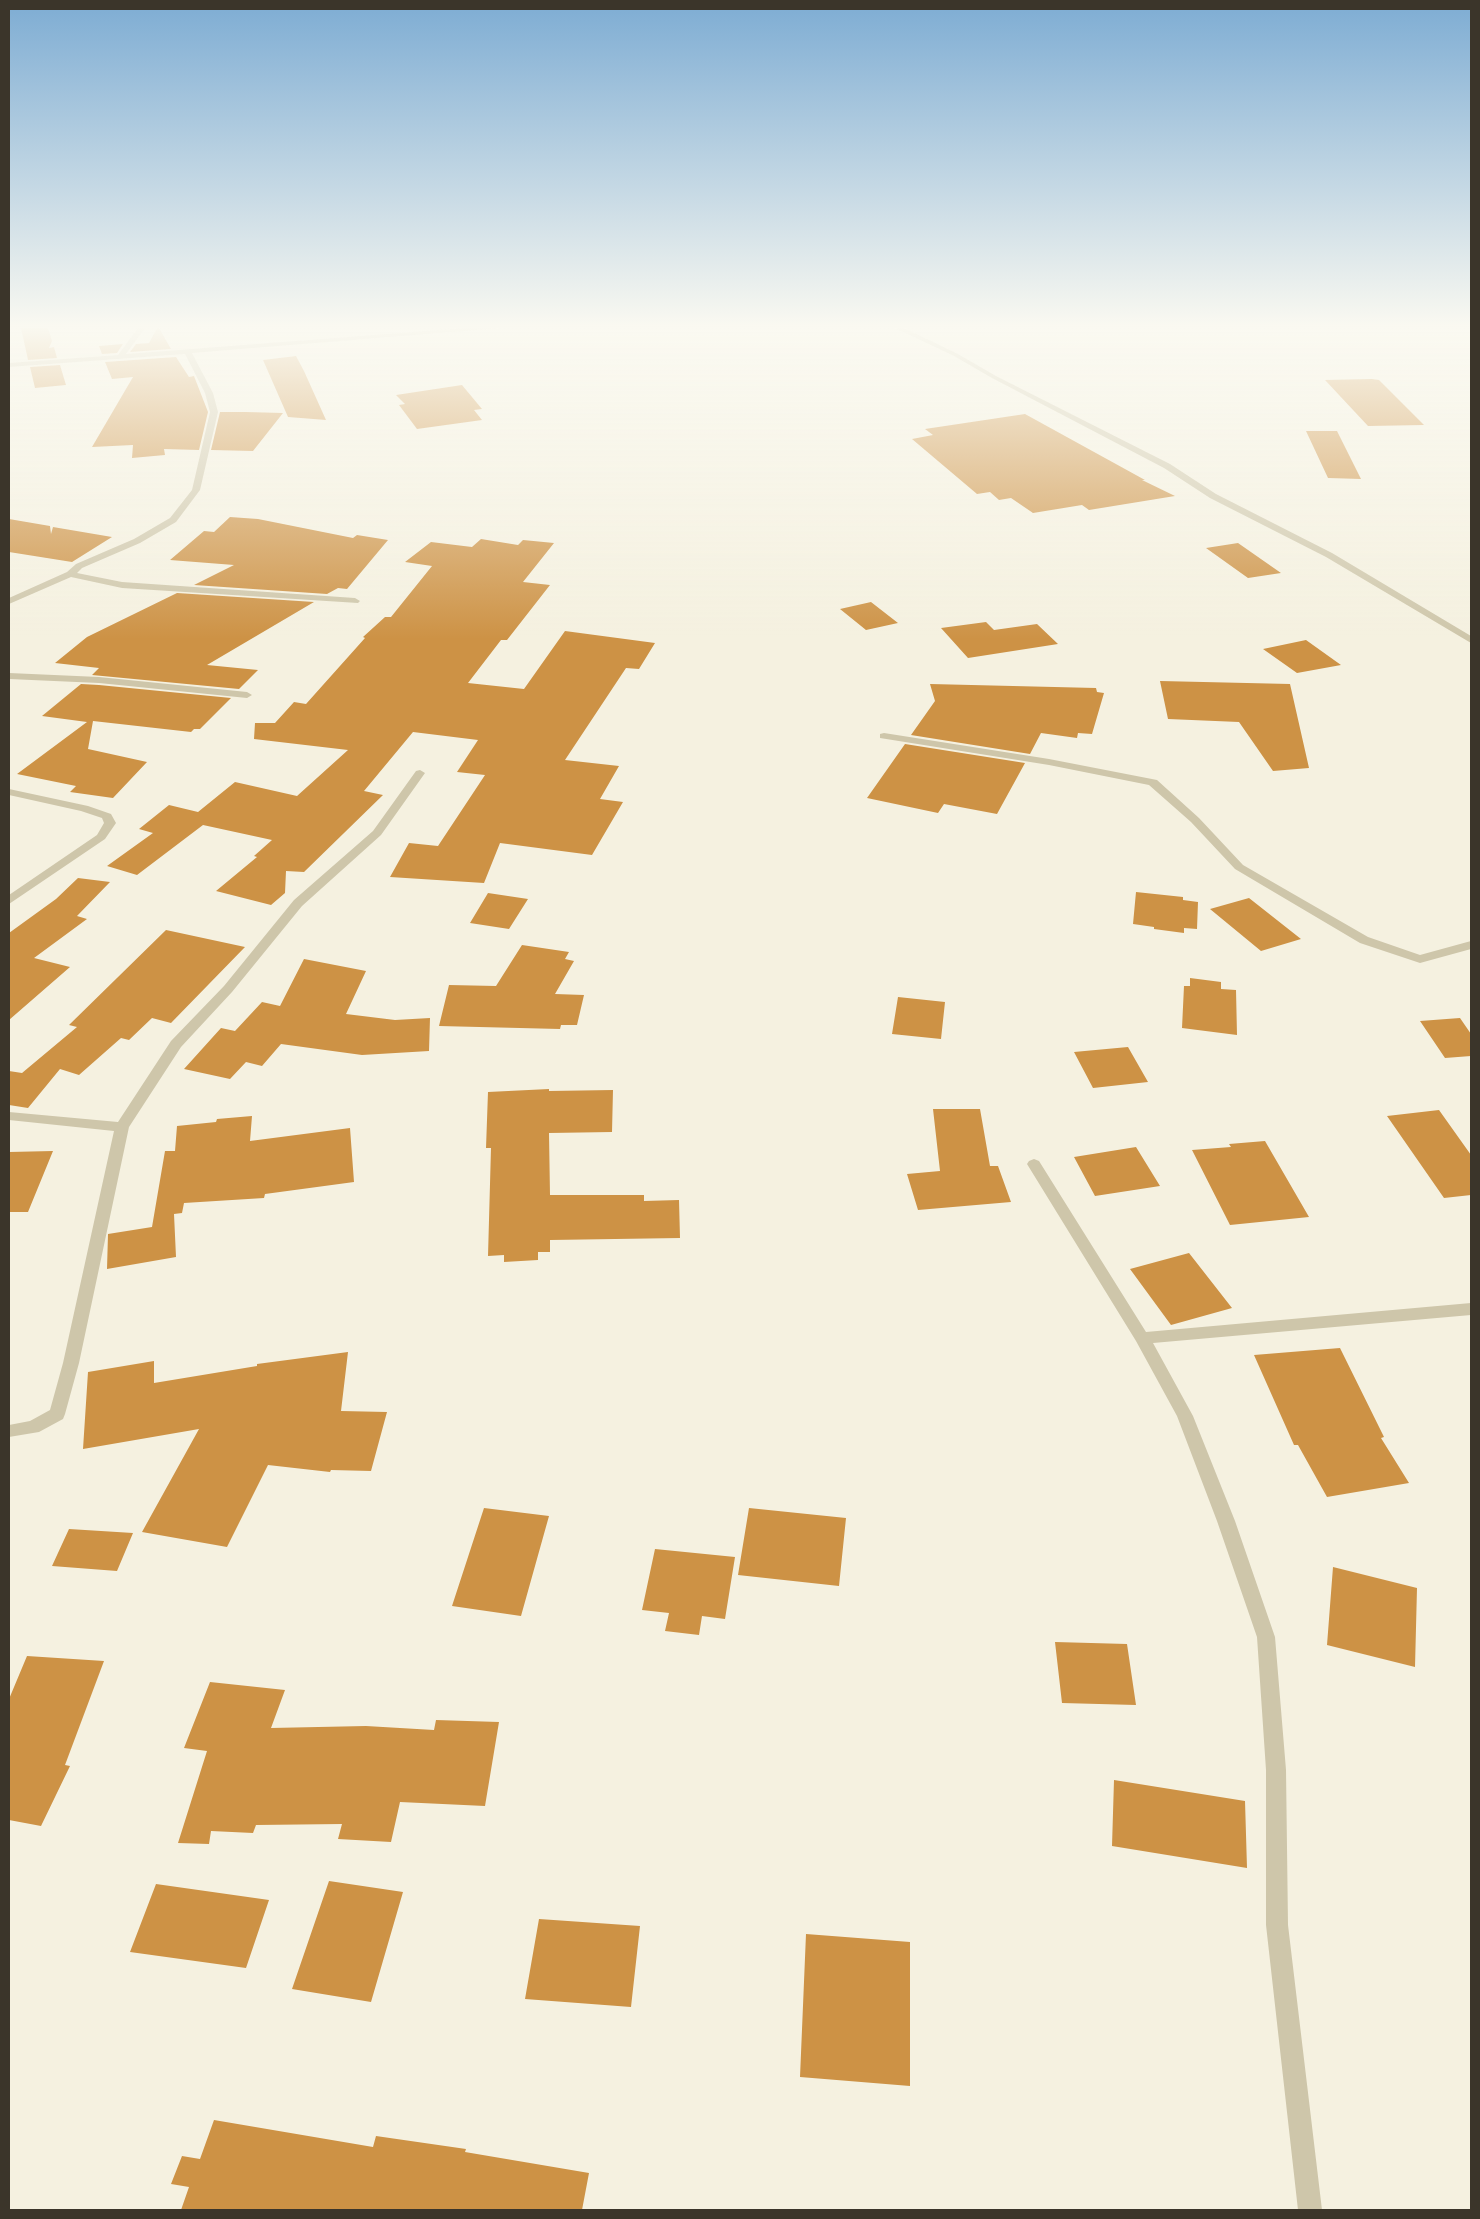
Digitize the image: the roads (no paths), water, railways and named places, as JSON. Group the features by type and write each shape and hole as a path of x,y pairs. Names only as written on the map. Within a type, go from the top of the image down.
{"street":[{"path":"9,600 70,574 79,566 137,540 172,520 196,490 209,432"},
{"path":"1100,432 1167,466 1213,496 1329,555 1471,640"},
{"path":"70,574 122,585 355,600"},
{"path":"9,676 99,680 246,695"},
{"path":"884,736 1049,762 1153,782 1196,820 1239,867 1364,940 1420,959 1471,945"},
{"path":"9,1431 33,1427 57,1414 71,1364 122,1127 176,1044 228,989 298,902 377,833 420,773"},
{"path":"9,792 84,808 107,816 110,823 101,837 9,900"},
{"path":"9,1116 122,1127"},
{"path":"1034,1164 1142,1338 1185,1416 1226,1521 1266,1637 1276,1770 1277,1925 1310,2210"},
{"path":"1142,1338 1471,1309"}]}
